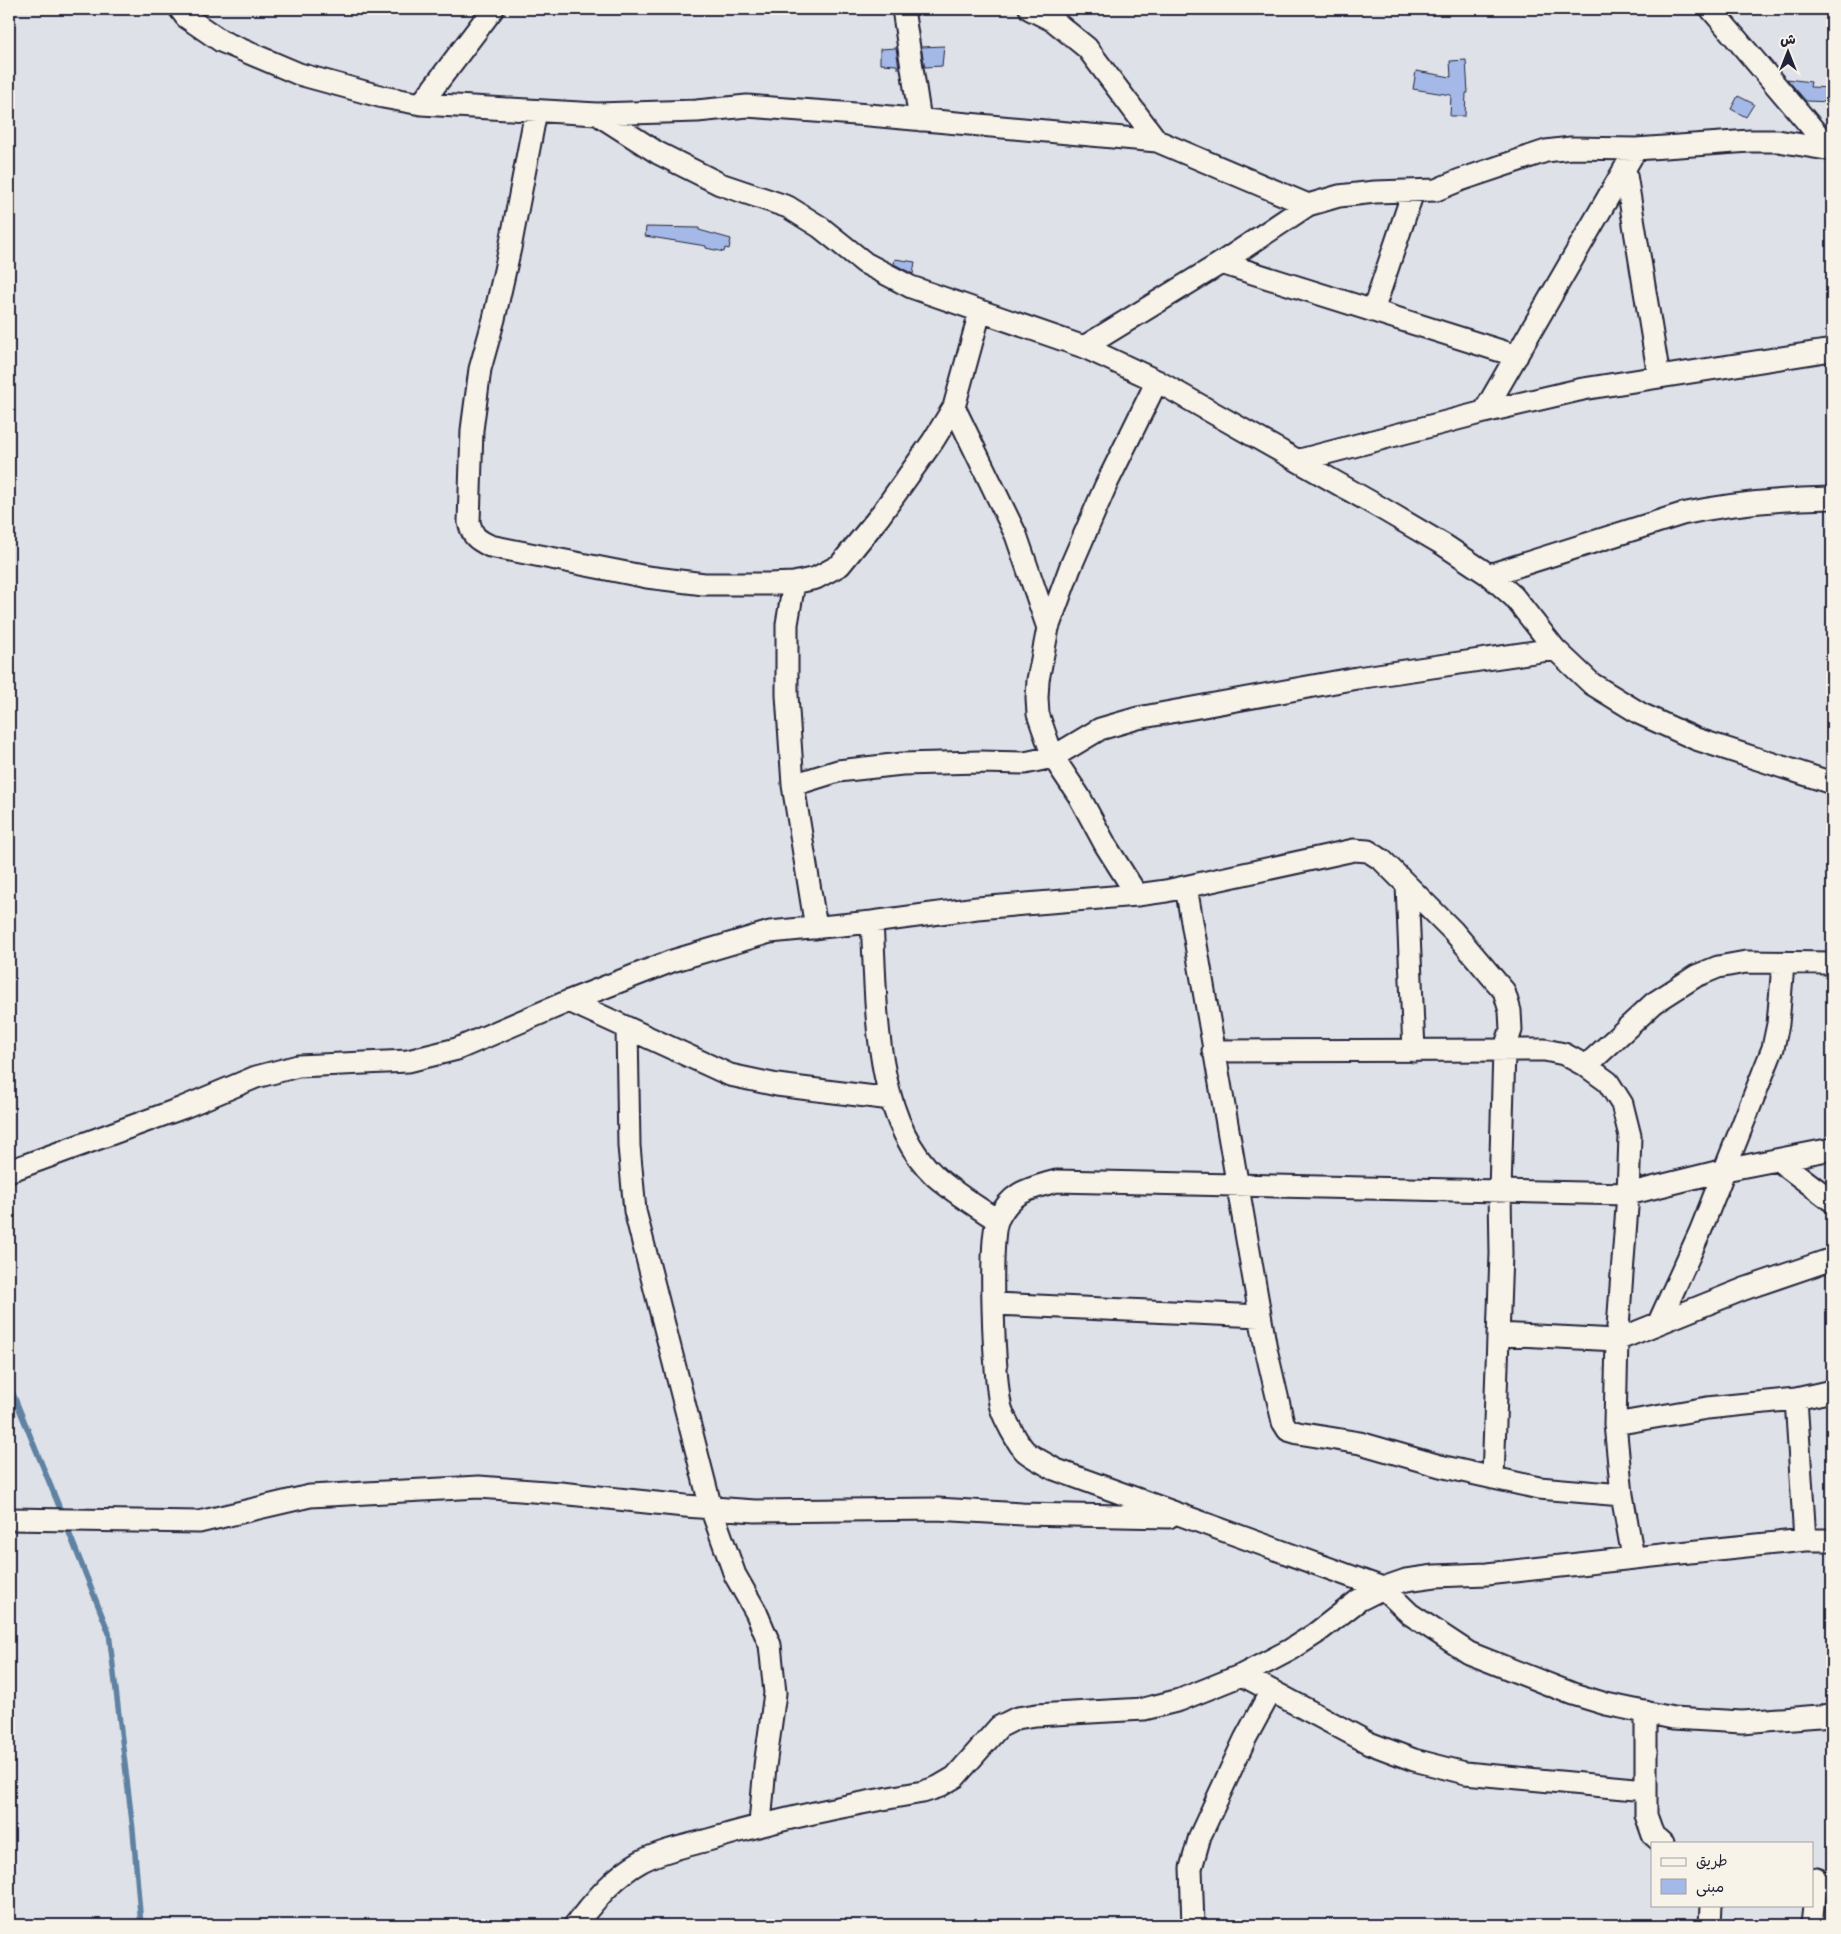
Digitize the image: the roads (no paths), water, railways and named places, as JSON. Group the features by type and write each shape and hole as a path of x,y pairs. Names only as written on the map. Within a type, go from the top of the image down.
{"street":[{"path":"180,9 186,18 221,41 299,74 383,98 421,104 596,114 697,111 748,106 1157,141 1308,205"},
{"path":"198,9 202,30"},
{"path":"421,104 493,9"},
{"path":"904,9 920,120"},
{"path":"1030,9 1054,21 1087,48 1157,141"},
{"path":"1711,9 1831,149"},
{"path":"536,111 510,248 494,319 480,369 472,430 469,522 472,534 479,541 490,546 647,577 704,584 794,583 816,578 840,565 879,517 933,441 954,407 980,312"},
{"path":"596,114 667,158 720,184 788,207 820,227 865,263 911,287 1084,347 1157,381 1300,460 1444,545 1489,575 1514,597 1555,649 1592,684 1641,714 1696,739 1832,782"},
{"path":"1084,347 1221,263 1308,205 1339,196 1375,192 1436,190 1468,177 1546,151 1571,148 1636,149 1750,141 1778,141 1831,149"},
{"path":"1484,412 1636,149"},
{"path":"1625,169 1659,377"},
{"path":"1373,311 1413,192"},
{"path":"1221,263 1517,356"},
{"path":"1300,460 1484,412 1583,389 1832,350"},
{"path":"1137,895 1106,846 1079,796 1053,757 1038,714 1036,698 1048,628 1070,568 1099,502 1157,381"},
{"path":"954,407 1016,535 1048,628"},
{"path":"1489,575 1706,508 1758,502 1832,498"},
{"path":"794,583 788,624 788,695 793,785 816,928"},
{"path":"793,785 838,771 902,764 1025,763 1053,757 1100,729 1138,718 1357,678 1555,649"},
{"path":"9,1172 182,1108 256,1077 298,1066 408,1061 457,1049 569,1001 672,961 770,932 872,922 978,908 1137,895 1186,887 1354,850 1368,852 1382,860 1453,931 1504,991 1510,1011 1511,1030 1504,1051 1500,1191 1501,1254 1493,1478"},
{"path":"1407,885 1414,1051"},
{"path":"1186,887 1260,1316 1283,1422 1288,1430 1379,1447 1410,1458 1539,1488 1622,1495"},
{"path":"872,922 874,992 882,1059 891,1100 914,1150 935,1175 997,1220"},
{"path":"1586,1066 1654,1003 1696,976 1718,967 1746,962 1832,964"},
{"path":"1659,1322 1700,1232 1773,1048 1778,1024 1783,964"},
{"path":"569,1001 730,1075 777,1085 891,1100"},
{"path":"627,1028 629,1146 635,1211 711,1508 735,1575 756,1612 770,1645 775,1693 765,1766 760,1824"},
{"path":"1213,1051 1545,1050 1564,1054 1586,1066 1608,1082 1622,1104 1630,1136 1628,1194 1617,1340 1615,1424 1622,1495 1633,1557"},
{"path":"1832,1149 1725,1170 1628,1194 1056,1181 1023,1191 1008,1204 997,1220 994,1244 996,1370 1001,1408 1024,1450 1054,1469 1383,1588 1410,1614 1469,1653 1573,1694 1606,1704 1672,1718 1742,1722 1832,1715"},
{"path":"1778,1160 1832,1201"},
{"path":"1498,1334 1617,1340 1744,1289 1832,1259"},
{"path":"994,1304 1260,1316"},
{"path":"1615,1424 1707,1408 1796,1399 1832,1391"},
{"path":"1796,1399 1805,1540"},
{"path":"9,1519 199,1522 310,1496 479,1487 560,1492 755,1511 937,1509 1022,1514 1187,1517"},
{"path":"575,1925 598,1896 619,1877 641,1862 673,1850 760,1824 821,1810 923,1792 938,1787 955,1777 999,1727 1018,1718 1036,1715 1144,1709 1180,1700 1242,1675 1315,1634 1359,1600 1383,1588 1406,1580 1435,1576 1487,1574 1805,1540 1832,1540"},
{"path":"1242,1675 1369,1743 1414,1760 1465,1773 1646,1790"},
{"path":"1193,1925 1191,1868 1200,1836 1245,1739 1271,1690"},
{"path":"1646,1712 1646,1815 1654,1835 1661,1842"},
{"path":"1812,1925 1820,1879"},
{"path":"1710,1925 1711,1906"}],"waterway":[{"path":"9,1384 63,1516"},
{"path":"66,1525 109,1633 133,1830 141,1925"}]}
